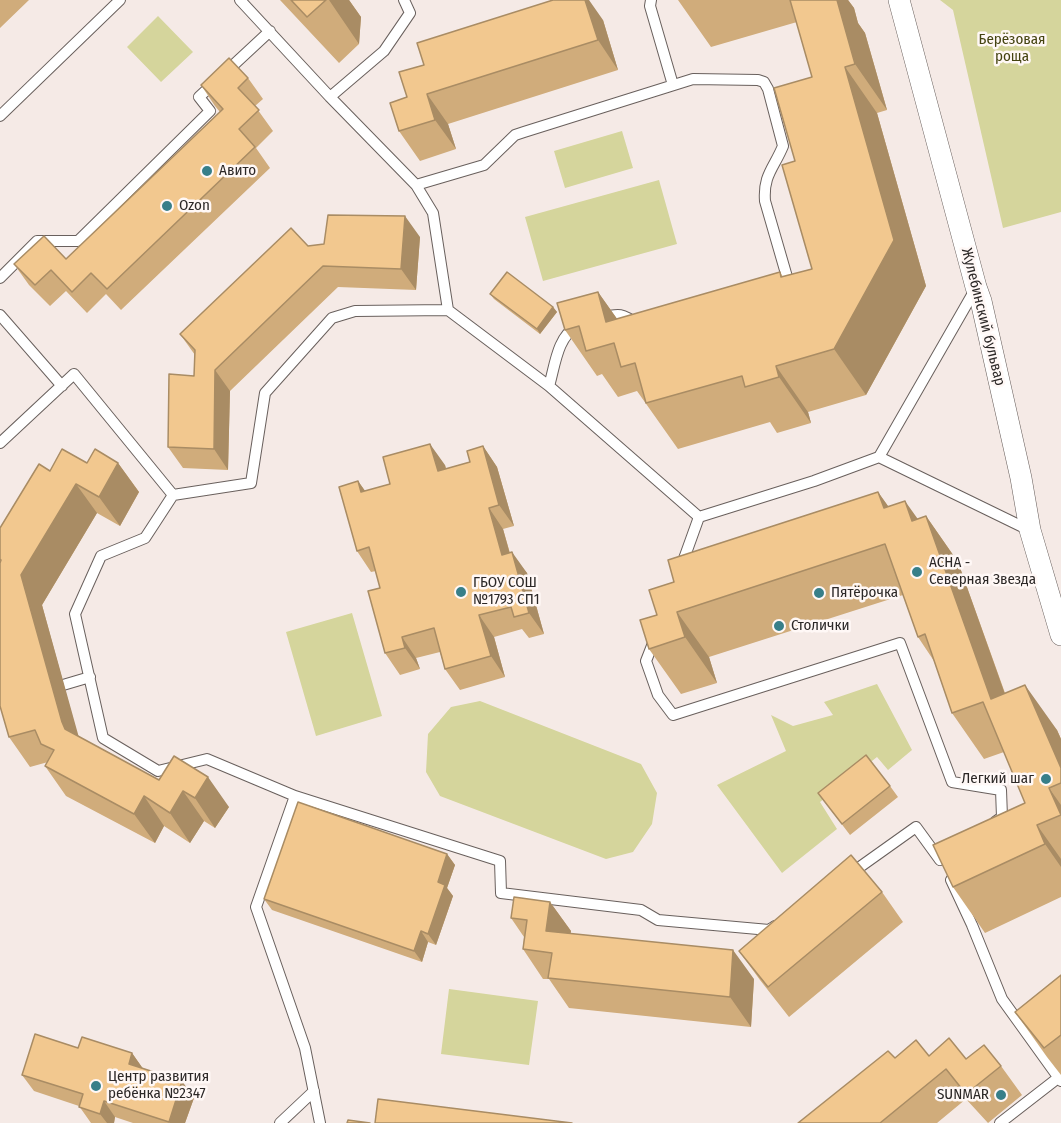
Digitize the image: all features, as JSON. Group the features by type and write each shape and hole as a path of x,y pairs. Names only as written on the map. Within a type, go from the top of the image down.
{"street":[{"name":"Жулебинский бульвар","path":"899,0 981,301 1019,467 1030,530 1061,635"}],"lane":[{"path":"0,116 120,0"},
{"path":"240,0 416,185 433,213 448,310"},
{"path":"330,97 384,51 410,13 404,0"},
{"path":"651,0 650,6 673,85"},
{"path":"0,278 37,241 78,241 210,111 199,97 270,31"},
{"path":"416,185 484,165 515,135 673,85 693,79 758,80 764,82 768,89 783,146 764,188 765,201 787,277 786,289 777,298"},
{"path":"699,516 814,481 879,457 976,287"},
{"path":"699,516 549,386 448,310 355,311 332,318 265,393 251,483 173,495 145,538 101,556 75,614 103,738 158,771 207,759 295,796 500,861 501,893 641,910 658,920 769,930 786,918"},
{"path":"549,386 560,347 566,334 574,327 614,314 621,314 644,329"},
{"path":"0,315 62,386"},
{"path":"0,443 74,374 173,495"},
{"path":"879,457 1030,530"},
{"path":"679,572 699,516"},
{"path":"658,628 646,661 658,695 673,715 900,643 952,782 1001,790 1002,817 985,829"},
{"path":"63,685 90,677"},
{"path":"295,796 255,908 305,1048 320,1123"},
{"path":"842,879 916,827 940,860 972,925 1002,999 1060,1080 1000,1123"},
{"path":"940,860 958,847"},
{"path":"1032,1039 1041,1033"},
{"path":"280,1123 314,1090"}],"green space":[{"name":"Берёзовая роща","path":"940,0 1061,0 1061,212 1003,228 953,10"},
{"path":"158,16 193,52 161,82 127,47"},
{"path":"622,131 633,168 565,188 554,151"},
{"path":"659,180 677,244 543,281 525,217"},
{"path":"352,613 382,716 316,736 286,632"},
{"path":"877,684 912,750 888,770 877,757 820,802 837,829 782,873 717,785 786,751 771,715 793,726 833,715 824,702"},
{"path":"480,701 641,764 657,793 652,824 633,852 606,859 440,796 426,772 428,734 451,707"},
{"path":"449,989 538,1001 529,1065 441,1054"}],"building":[{"path":"291,0 326,0 307,17"},
{"path":"553,0 585,0 598,40 427,94 435,120 399,131 390,103 407,97 399,72 424,65 417,43"},
{"path":"790,0 837,0 855,64 845,67 894,240 834,349 776,366 779,377 745,387 742,376 646,403 635,363 621,367 614,343 586,351 579,326 565,330 557,303 598,292 606,322 780,272 781,277 812,269 782,165 795,161 774,88 812,77"},
{"path":"229,58 248,78 238,88 259,110 239,129 255,147 107,289 91,273 72,292 51,270 35,285 14,264 44,236 66,259 223,109 201,85"},
{"path":"328,215 405,216 401,269 323,266 215,370 214,449 168,447 169,374 194,376 195,350 180,334 291,228 308,246 324,244"},
{"path":"507,272 553,307 537,329 490,294"},
{"name":"ГБОУ СОШ №1793 СП1","path":"430,444 438,471 470,462 467,451 483,446 499,505 489,508 502,555 512,552 529,613 514,617 511,607 479,615 491,656 445,669 434,628 402,637 405,648 385,653 368,591 380,588 369,547 357,551 339,487 358,481 361,492 390,484 383,457"},
{"path":"62,449 87,463 95,449 118,463 99,497 76,484 21,575 62,722 65,729 159,780 174,756 208,777 195,798 183,791 170,813 144,796 134,814 45,766 54,750 41,744 35,730 9,737 0,706 0,528 39,464 50,471"},
{"path":"878,492 884,508 905,501 912,521 926,516 991,699 1025,685 1061,768 1061,783 1049,788 1061,815 1037,825 1045,844 953,887 933,845 1025,803 983,702 952,713 925,634 918,637 885,544 677,612 685,637 649,649 640,620 657,615 649,590 674,582 668,560"},
{"path":"866,755 890,786 842,824 818,793"},
{"path":"298,802 447,854 438,882 445,885 428,934 421,931 414,951 264,899"},
{"path":"851,855 882,892 768,987 739,951"},
{"path":"514,897 550,902 546,931 733,950 730,997 548,978 552,953 523,949 527,920 511,918"},
{"path":"1061,975 1061,1035 1044,1048 1015,1012"},
{"name":"Центр развития ребёнка №2347","path":"35,1034 78,1048 82,1037 132,1053 129,1064 182,1081 169,1122 104,1101 100,1114 79,1107 83,1094 22,1075"},
{"path":"949,1038 966,1059 984,1045 1001,1066 966,1094 946,1069 880,1123 798,1123 888,1051 895,1058 916,1040 929,1056"},
{"path":"378,1099 572,1123 375,1123"},
{"path":"348,1120 370,1123 347,1123"}],"place":[{"name":"Авито","path":"207,171"},
{"name":"Ozon","path":"167,206"},
{"name":"АСНА - Северная Звезда","path":"917,572"},
{"name":"ГБОУ СОШ №1793 СП1","path":"461,592"},
{"name":"Пятёрочка","path":"819,593"},
{"name":"Столички","path":"779,626"},
{"name":"Легкий шаг","path":"1046,779"},
{"name":"Центр развития ребёнка №2347","path":"96,1086"},
{"name":"SUNMAR","path":"1001,1095"}]}
